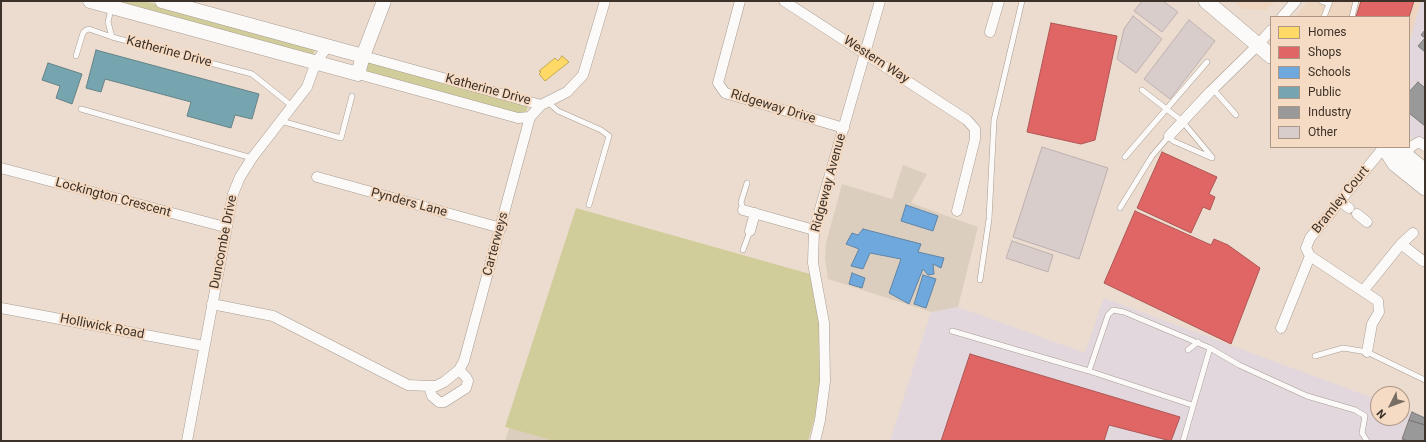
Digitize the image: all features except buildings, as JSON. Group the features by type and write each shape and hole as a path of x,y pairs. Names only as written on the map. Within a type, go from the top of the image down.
{"main road":[{"path":"1206,1 1270,55"},
{"path":"1385,148 1399,159 1425,188"},
{"path":"1399,159 1425,171"}],"street":[{"name":"Katherine Drive","path":"162,1 545,104"},
{"path":"358,74 363,56 384,1"},
{"path":"545,104 567,92 583,75 605,1"},
{"name":"Ridgeway Drive","path":"740,1 718,83 725,93 844,128"},
{"name":"Western Way","path":"784,1 967,120 974,129 975,139 957,211"},
{"name":"Ridgeway Avenue","path":"815,441 825,382 824,323 813,263 814,230 880,1"},
{"path":"990,32 999,1"},
{"path":"1283,16 1296,1"},
{"name":"Katherine Drive","path":"100,3 518,118 530,117 545,104"},
{"path":"1169,136 1213,88 1258,45 1270,31"},
{"name":"Duncombe Drive","path":"187,441 225,227 233,194 240,177 252,158 307,87 316,62 328,46"},
{"name":"Carterweys","path":"212,304 273,316 408,385 436,386 444,382 459,370 464,361 530,117"},
{"path":"1399,159 1419,142 1425,146"},
{"name":"Bramley Court","path":"1281,328 1310,256 1306,248 1310,238 1383,148"},
{"name":"Lockington Crescent","path":"1,168 225,227"},
{"name":"Pynders Lane","path":"317,177 501,228"},
{"path":"1340,201 1366,222"},
{"path":"743,210 814,230"},
{"path":"750,231 755,213"},
{"path":"1363,291 1401,244 1413,233"},
{"path":"1401,244 1423,261"},
{"path":"1310,256 1378,301 1379,312 1372,324 1367,352"},
{"name":"Holliwick Road","path":"1,308 204,346"},
{"path":"429,386 432,396 438,402 444,402 466,388 468,381 459,370"}],"lane":[{"path":"980,280 989,219 994,120 1022,1"},
{"path":"1321,1 1330,3 1324,16"},
{"path":"1352,16 1356,1"},
{"name":"Katherine Drive","path":"100,3 108,22 112,37 252,74 292,106"},
{"path":"76,56 83,33 86,30 112,37"},
{"path":"1126,157 1206,62"},
{"path":"1213,88 1236,115"},
{"path":"1120,208 1152,156 1169,136 1173,141 1212,158 1182,121 1142,90"},
{"path":"280,121 341,138 352,96"},
{"path":"545,104 601,130 609,136 589,205"},
{"path":"81,109 252,158"},
{"path":"743,210 741,202 747,183"},
{"path":"743,250 750,231"},
{"path":"1089,370 1108,315 1113,310 1124,312 1198,342 1239,365 1307,396 1355,410 1365,416 1362,433 1367,441"},
{"path":"952,331 1089,370 1192,405"},
{"path":"1188,350 1198,342"},
{"path":"1183,441 1192,405 1210,348"},
{"path":"1315,356 1343,348 1367,352 1425,380"}],"shaded area":[{"path":"109,1 144,1 315,48 313,56"},
{"path":"1233,1 1276,1 1266,10 1243,9"},
{"path":"1308,1 1421,1 1410,40 1410,16 1296,16"},
{"path":"1421,1 1425,1 1425,148 1410,136 1410,40"},
{"path":"367,62 528,106 525,115 365,71"},
{"path":"903,165 927,174 911,203 978,227 958,307 931,312 828,279 825,258 826,243 842,184 892,199"},
{"path":"576,208 810,274 820,325 821,376 815,417 808,441 554,441 505,427"},
{"path":"1104,298 1370,397 1370,426 1410,426 1410,413 1425,418 1425,441 890,441 931,312 958,307 1085,353"},
{"path":"509,428 554,441 505,441"}]}
